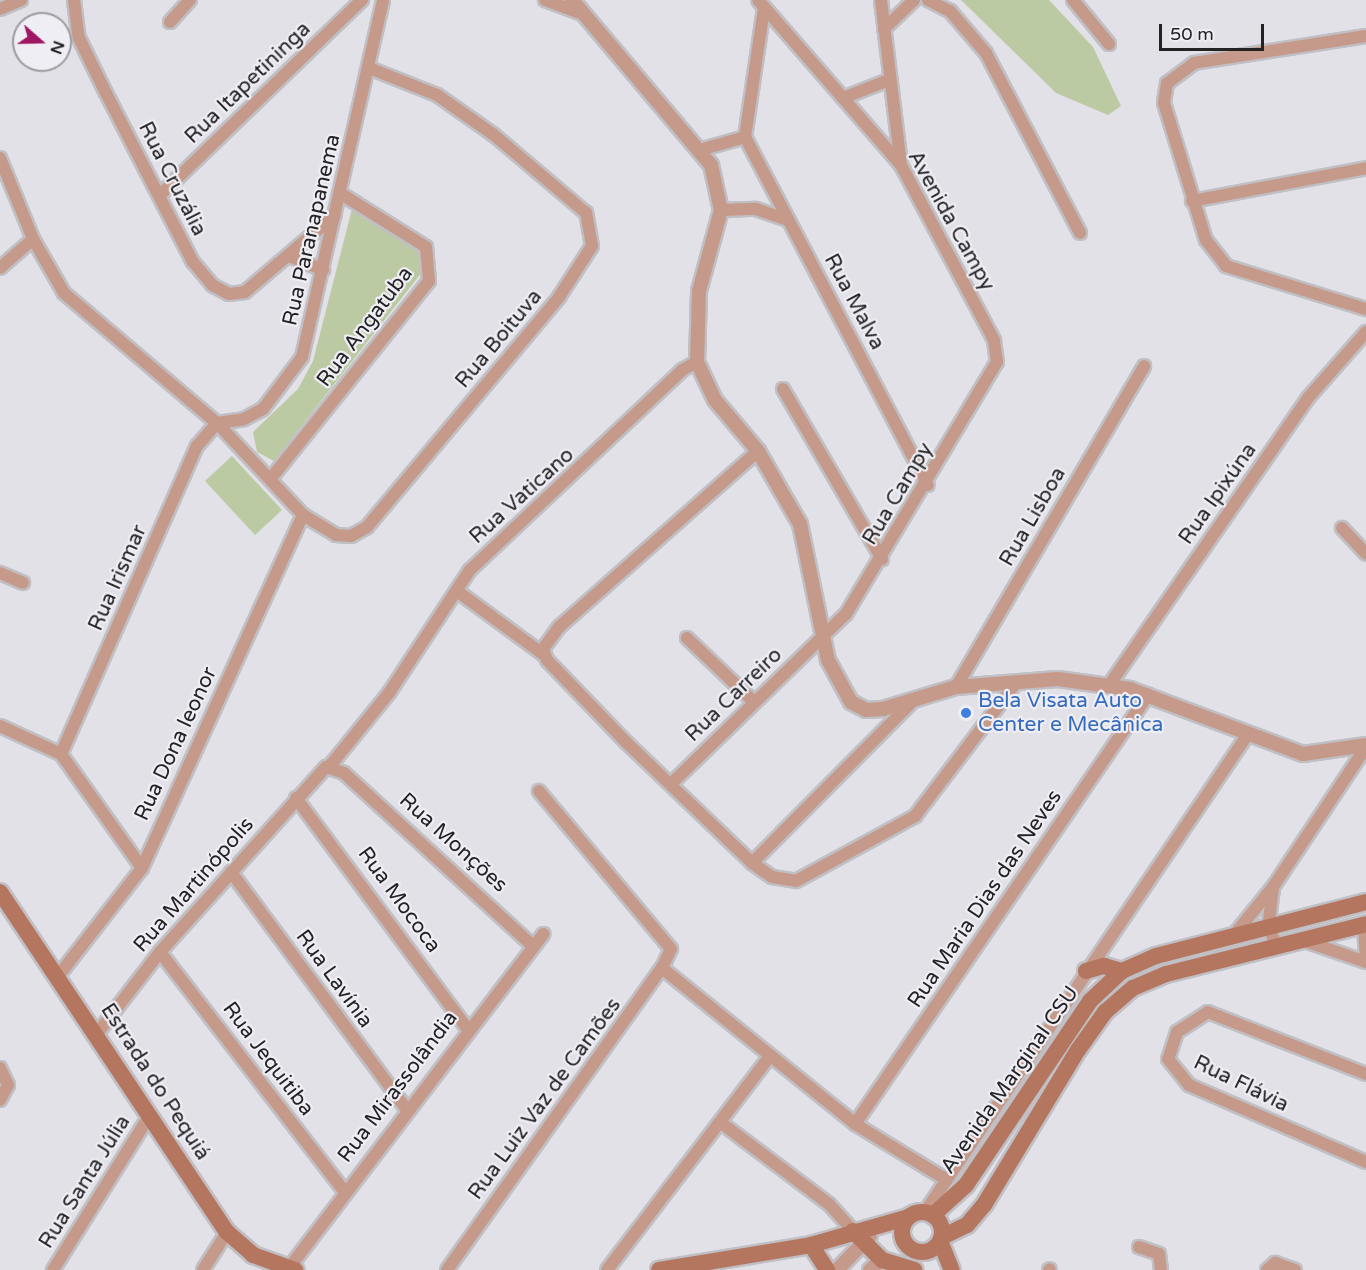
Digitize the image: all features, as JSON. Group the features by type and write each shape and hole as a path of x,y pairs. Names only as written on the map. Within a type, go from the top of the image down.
{"main road":[{"name":"Estrada do Pequiá","path":"0,891 60,975 96,1035 227,1232 253,1255 292,1269"},
{"name":"Avenida Marginal CSU","path":"922,1215 966,1185 1090,1001 1122,970 1234,935 1366,902"},
{"name":"Avenida Marginal CSU","path":"876,1265 910,1248 931,1250 941,1238 967,1225 984,1205 1105,1012 1151,979 1365,924"},
{"path":"1086,971 1104,966 1122,970"},
{"path":"922,1215 941,1238 952,1270"},
{"path":"659,1270 858,1237 885,1223 922,1215"},
{"path":"920,1270 902,1233 922,1215"},
{"path":"858,1237 876,1265 914,1270"},
{"path":"811,1245 827,1270"}],"street":[{"path":"0,9 21,0"},
{"name":"Rua Cruzália","path":"74,0 80,38 193,262 220,291 245,292 334,215"},
{"path":"170,22 190,0"},
{"name":"Rua Itapetininga","path":"160,195 362,0"},
{"name":"Rua Paranapanema","path":"217,423 244,419 263,409 285,384 302,357 324,270 334,215 383,0"},
{"path":"544,0 585,15"},
{"path":"572,0 703,149 721,210 699,291 698,362 715,400 758,451 800,524 823,637 837,683 851,702 874,710 912,702 956,687 1058,679 1110,684 1148,695 1246,737 1303,754 1366,746"},
{"path":"881,0 889,80 902,165"},
{"path":"884,29 914,0"},
{"path":"1073,0 1109,44"},
{"path":"933,1 986,53 1080,233"},
{"path":"703,149 745,137 761,4"},
{"name":"Avenida Campy","path":"761,4 902,165 994,340 997,362"},
{"path":"1366,36 1194,63 1176,73 1167,83 1164,103 1192,201 1211,249 1226,266 1366,309"},
{"name":"Rua Boituva","path":"0,158 33,239 77,306 217,423 272,477 303,515 336,536 351,536 367,527 559,297 592,246 585,213 494,135 437,95 369,68"},
{"path":"843,98 889,80"},
{"name":"Rua Malva","path":"745,137 928,485"},
{"path":"1192,201 1366,168"},
{"name":"Rua Angatuba","path":"272,477 429,281 426,247 340,193"},
{"path":"721,210 756,208 789,221"},
{"path":"0,268 33,239"},
{"path":"289,256 324,270"},
{"name":"Rua Ipixúna","path":"1110,684 1308,398 1366,332"},
{"name":"Rua Vaticano","path":"397,680 458,591 469,571 682,370 698,362"},
{"name":"Rua Campy","path":"823,637 846,614 882,559 928,485 997,362"},
{"name":"Rua Lisboa","path":"956,687 1144,366"},
{"path":"783,389 882,559"},
{"name":"Rua Irismar","path":"62,754 197,446 217,423"},
{"path":"545,657 544,643 559,627 758,451"},
{"name":"Rua Dona leonor","path":"60,975 142,868 303,515"},
{"path":"1342,528 1366,554"},
{"path":"0,573 23,584"},
{"path":"458,591 545,657 752,863 772,877 796,881 915,816 1016,683"},
{"name":"Rua Carreiro","path":"673,782 753,701 823,637"},
{"path":"687,638 753,701"},
{"name":"Rua Martinópolis","path":"96,1035 160,952 296,798 329,767 397,680"},
{"name":"Rua Maria Dias das Neves","path":"855,1124 1148,695"},
{"path":"752,863 912,702"},
{"path":"0,726 62,754 142,868"},
{"path":"922,1215 1246,737"},
{"path":"1234,935 1273,887 1366,746"},
{"name":"Rua Monções","path":"329,767 344,773 532,945"},
{"name":"Rua Luiz Vaz de Camões","path":"447,1270 663,969 671,948 538,791"},
{"name":"Rua Mococa","path":"296,798 467,1029"},
{"name":"Rua Lavínia","path":"231,872 407,1110"},
{"path":"1273,887 1268,926 1277,946"},
{"path":"1301,939 1366,961 1365,924"},
{"name":"Rua Mirassolândia","path":"292,1269 344,1191 543,933"},
{"name":"Rua Jequitiba","path":"160,952 344,1191"},
{"path":"663,969 769,1057 855,1124 945,1179"},
{"name":"Rua Flávia","path":"1366,1074 1208,1012 1177,1032 1170,1068 1211,1095 1366,1162"},
{"path":"607,1270 769,1057"},
{"path":"0,1068 8,1085 0,1100"},
{"name":"Rua Santa Júlia","path":"53,1270 150,1115"},
{"path":"720,1122 829,1204 858,1237 837,1270"},
{"path":"203,1270 227,1232"},
{"path":"1139,1247 1159,1254 1161,1270"},
{"path":"1267,1270 1275,1263 1295,1270"}],"green space":[{"path":"961,0 1049,0 1093,47 1121,106 1108,115 1056,93"},
{"path":"352,209 425,254 426,267 274,461 257,452 253,432 298,389 313,361"},
{"path":"232,456 282,510 255,535 205,481"}],"place":[{"name":"Bela Visata Auto Center e Mecânica","path":"966,713"}]}
